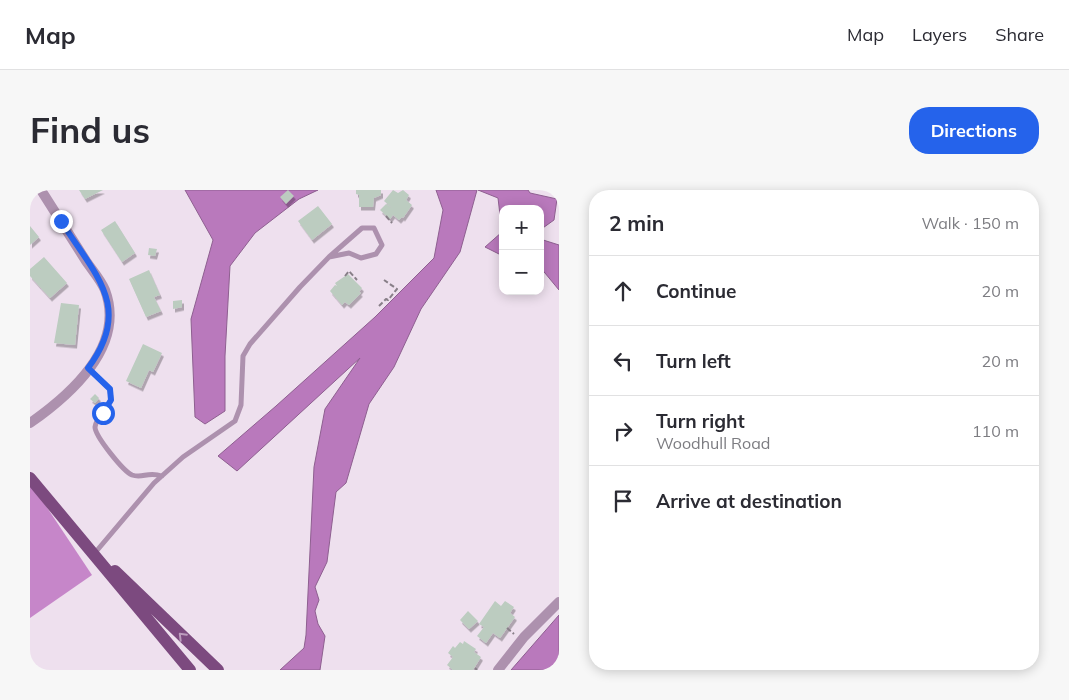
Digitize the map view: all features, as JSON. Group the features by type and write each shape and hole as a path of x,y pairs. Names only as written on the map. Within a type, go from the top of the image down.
{"main road":[{"path":"30,478 190,670"},
{"path":"93,554 129,583 218,670"}],"street":[{"path":"30,424 60,401 88,368 105,342 111,318 105,290 41,190"},
{"path":"498,670 524,637 559,602"}],"lane":[{"path":"93,554 138,500 162,476 183,457 235,421 241,405 243,356 250,344 329,257 362,228 374,228 382,245 376,254 361,258 350,254 329,257"},
{"path":"88,368 110,389 111,400 95,424 95,432 122,468 132,475 140,477 152,472 162,476"}],"path":[{"path":"386,216 392,223"},
{"path":"344,276 349,271 357,280"},
{"path":"379,306 388,300 397,289 384,280"}],"shaded area":[{"path":"185,190 318,190 299,199 255,233 230,266 225,356 225,411 205,424 195,417 191,319 213,240"},
{"path":"436,190 477,190 460,252 421,309 394,367 369,404 346,483 336,492 327,562 315,587 319,600 315,611 318,624 325,636 320,670 280,670 304,648 314,467 325,409 360,358 237,471 218,456 375,317 434,258 443,210"},
{"path":"478,190 528,190 530,193 557,199 554,220 544,227 544,205 499,206 498,198"},
{"path":"499,235 499,254 485,247"},
{"path":"544,240 559,245 559,290 544,272"},
{"path":"30,482 92,575 30,618"},
{"path":"559,615 559,670 511,670"}],"building":[{"path":"79,190 103,190 85,199"},
{"path":"288,190 294,196 286,204 280,197"},
{"path":"356,190 381,190 381,195 374,198 373,207 359,207 359,195 356,194"},
{"path":"393,190 398,193 403,190 409,195 406,200 412,205 403,218 399,220 393,215 390,219 380,210 386,204 392,208 384,201"},
{"path":"318,206 332,224 312,240 298,221"},
{"path":"115,221 135,253 122,262 101,230"},
{"path":"30,226 39,237 30,245"},
{"path":"149,248 157,249 155,256 148,255"},
{"path":"44,257 67,283 50,298 30,276 30,269"},
{"path":"149,270 160,295 154,297 161,311 146,317 129,279"},
{"path":"348,274 362,288 359,292 361,293 349,305 345,302 342,305 330,291 335,285 337,286 335,283"},
{"path":"182,300 182,307 173,309 173,301"},
{"path":"61,303 79,305 75,345 54,343"},
{"path":"143,344 162,353 153,372 149,370 141,388 126,381"},
{"path":"95,394 99,398 95,403 90,399"},
{"path":"495,601 501,606 505,601 514,607 510,613 515,617 500,638 493,633 486,643 477,636 484,627 479,624"},
{"path":"468,611 478,621 469,629 460,620"},
{"path":"464,641 476,649 474,652 481,657 473,670 453,670 447,665 453,657 448,653 453,646 455,648 460,642 463,644"}],"route":[{"path":"61,221 105,290 111,318 105,342 88,368 110,389 111,400 103,413"}]}
